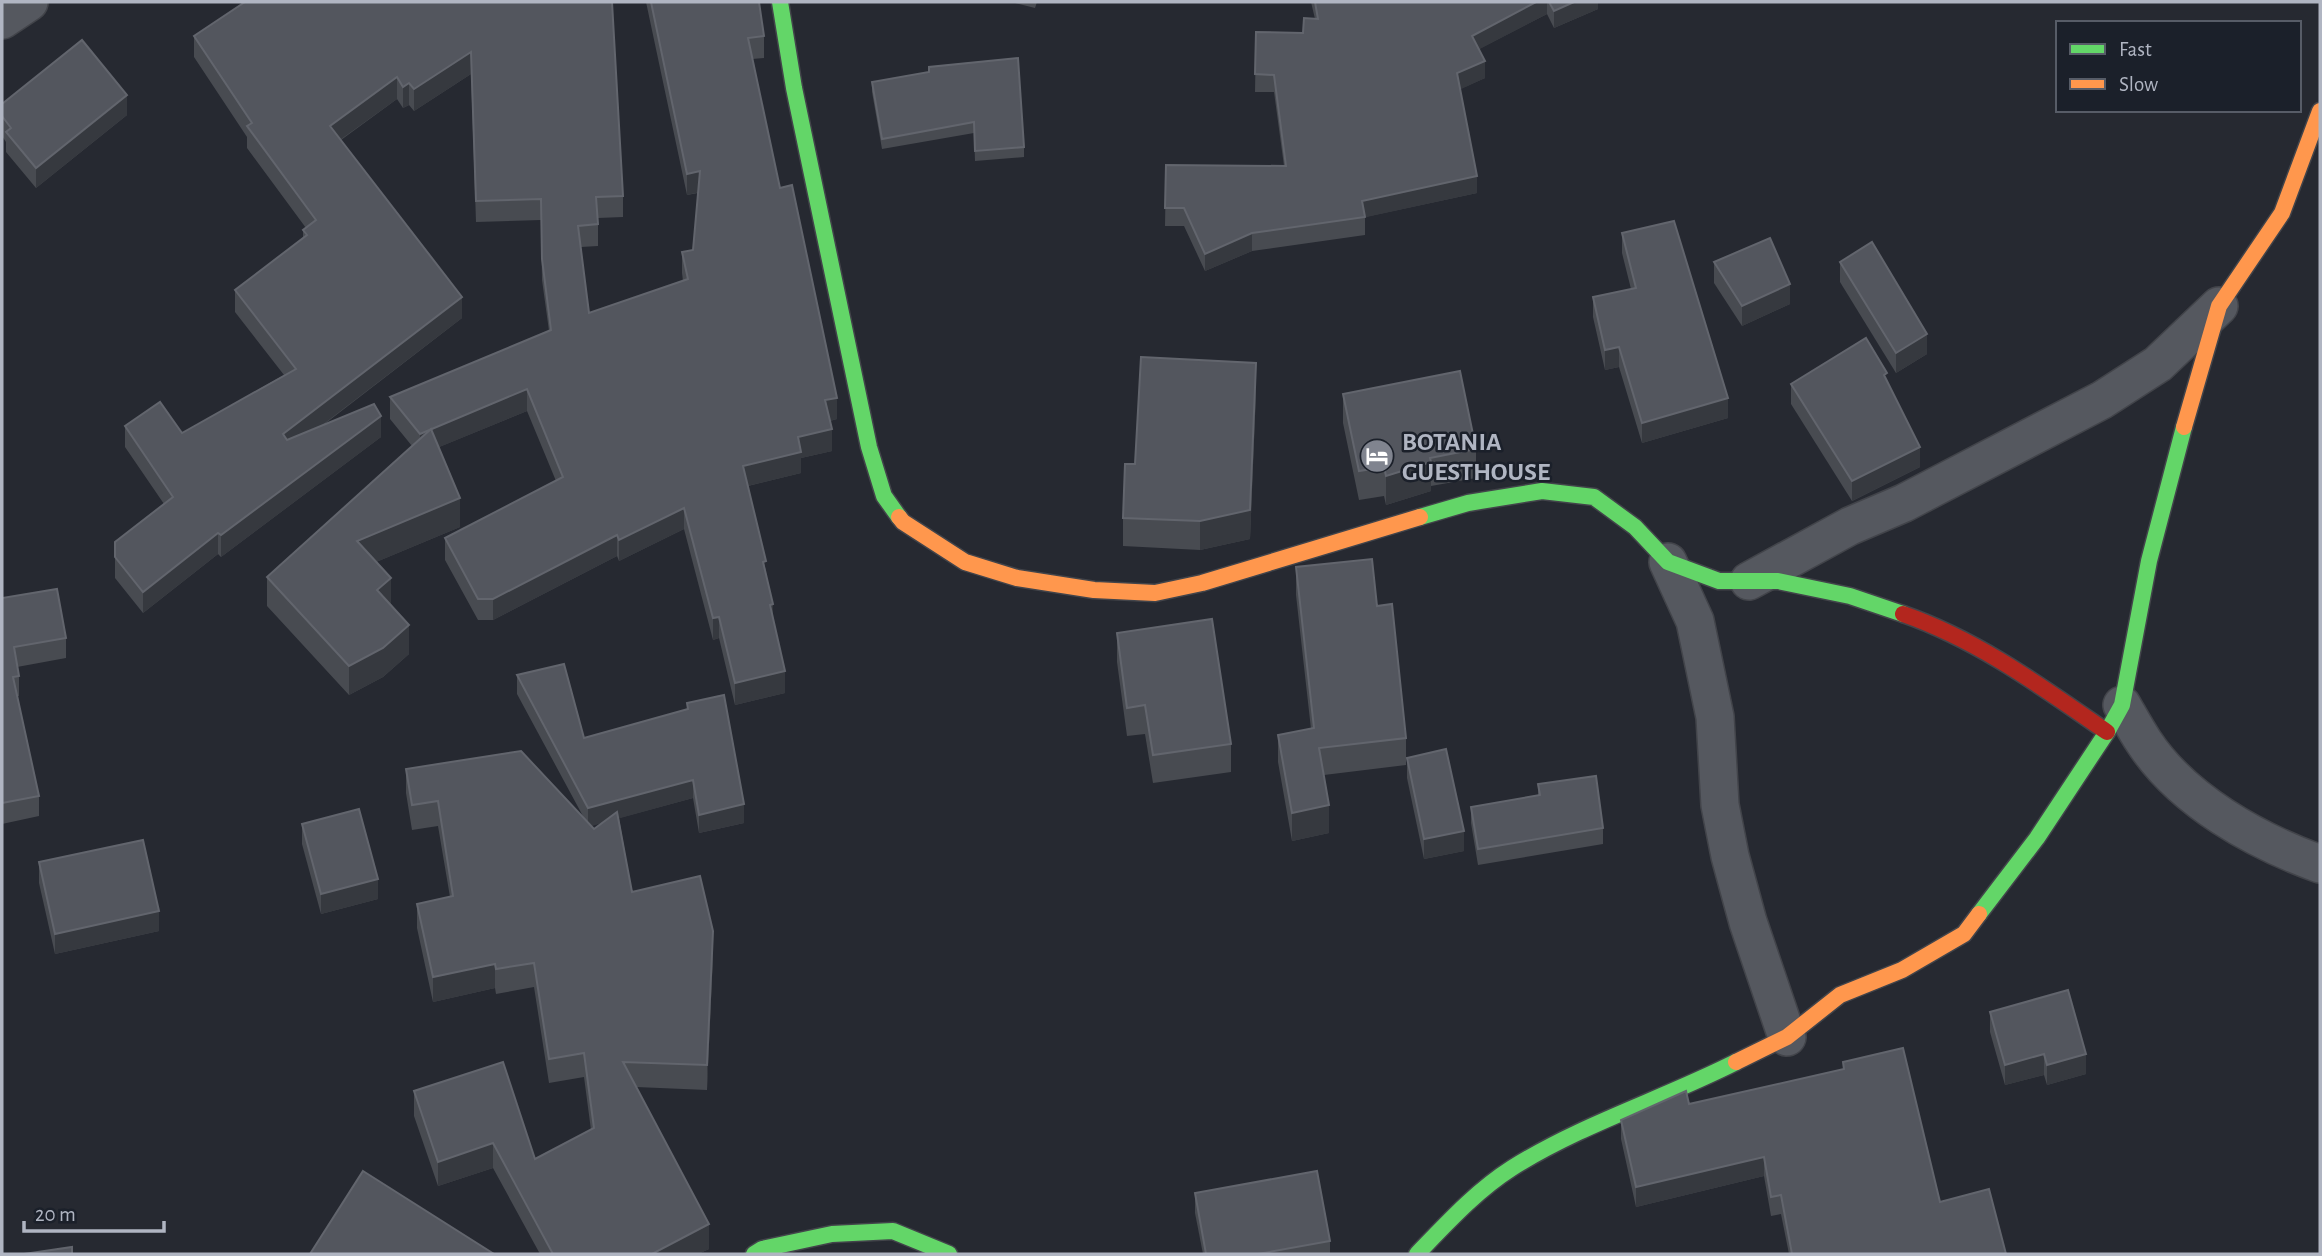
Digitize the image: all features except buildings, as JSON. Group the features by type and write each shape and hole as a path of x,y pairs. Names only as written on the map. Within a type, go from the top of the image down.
{"street":[{"path":"2,20 29,2"},
{"path":"780,2 794,88 869,447 884,496 902,522 965,562 1017,578 1094,590 1155,593 1202,583 1468,503 1542,491 1594,497 1635,527 1668,562 1695,621 1715,717 1720,805 1730,856 1748,922 1787,1037"},
{"path":"1749,581 1850,526 1904,503 2102,400 2158,364 2219,306 2282,213 2320,111"},
{"path":"1417,1254 1476,1194 1512,1168 1561,1141 1694,1083 1787,1037 1840,995 1902,970 1964,934 2037,838 2114,718 2149,561 2219,306"},
{"path":"1668,562 1719,581 1779,581 1850,596 1937,626 2025,675 2114,718 2194,795 2227,819 2289,853 2320,864"},
{"path":"754,1254 762,1249 832,1234 893,1231 949,1254"}],"traffic: fast":[{"path":"780,2 794,88 869,447 884,496 899,517"},
{"path":"1979,914 2037,838 2122,705 2149,561 2184,427"},
{"path":"1420,517 1468,503 1542,491 1594,497 1635,527 1668,562 1719,581 1778,581 1850,596 1903,614"},
{"path":"1417,1254 1474,1197 1512,1168 1566,1138 1736,1062"},
{"path":"754,1254 762,1249 832,1234 893,1231 949,1254"}],"traffic: slow":[{"path":"2184,427 2219,306 2282,213 2320,111"},
{"path":"899,517 965,562 1017,578 1094,590 1155,593 1202,583 1420,517"},
{"path":"1736,1062 1787,1037 1840,995 1902,970 1964,934 1979,914"}],"traffic: jam":[{"path":"1903,614 1983,651 2107,732"}],"place":[{"name":"BOTANIA GUESTHOUSE","path":"1377,456"}]}
